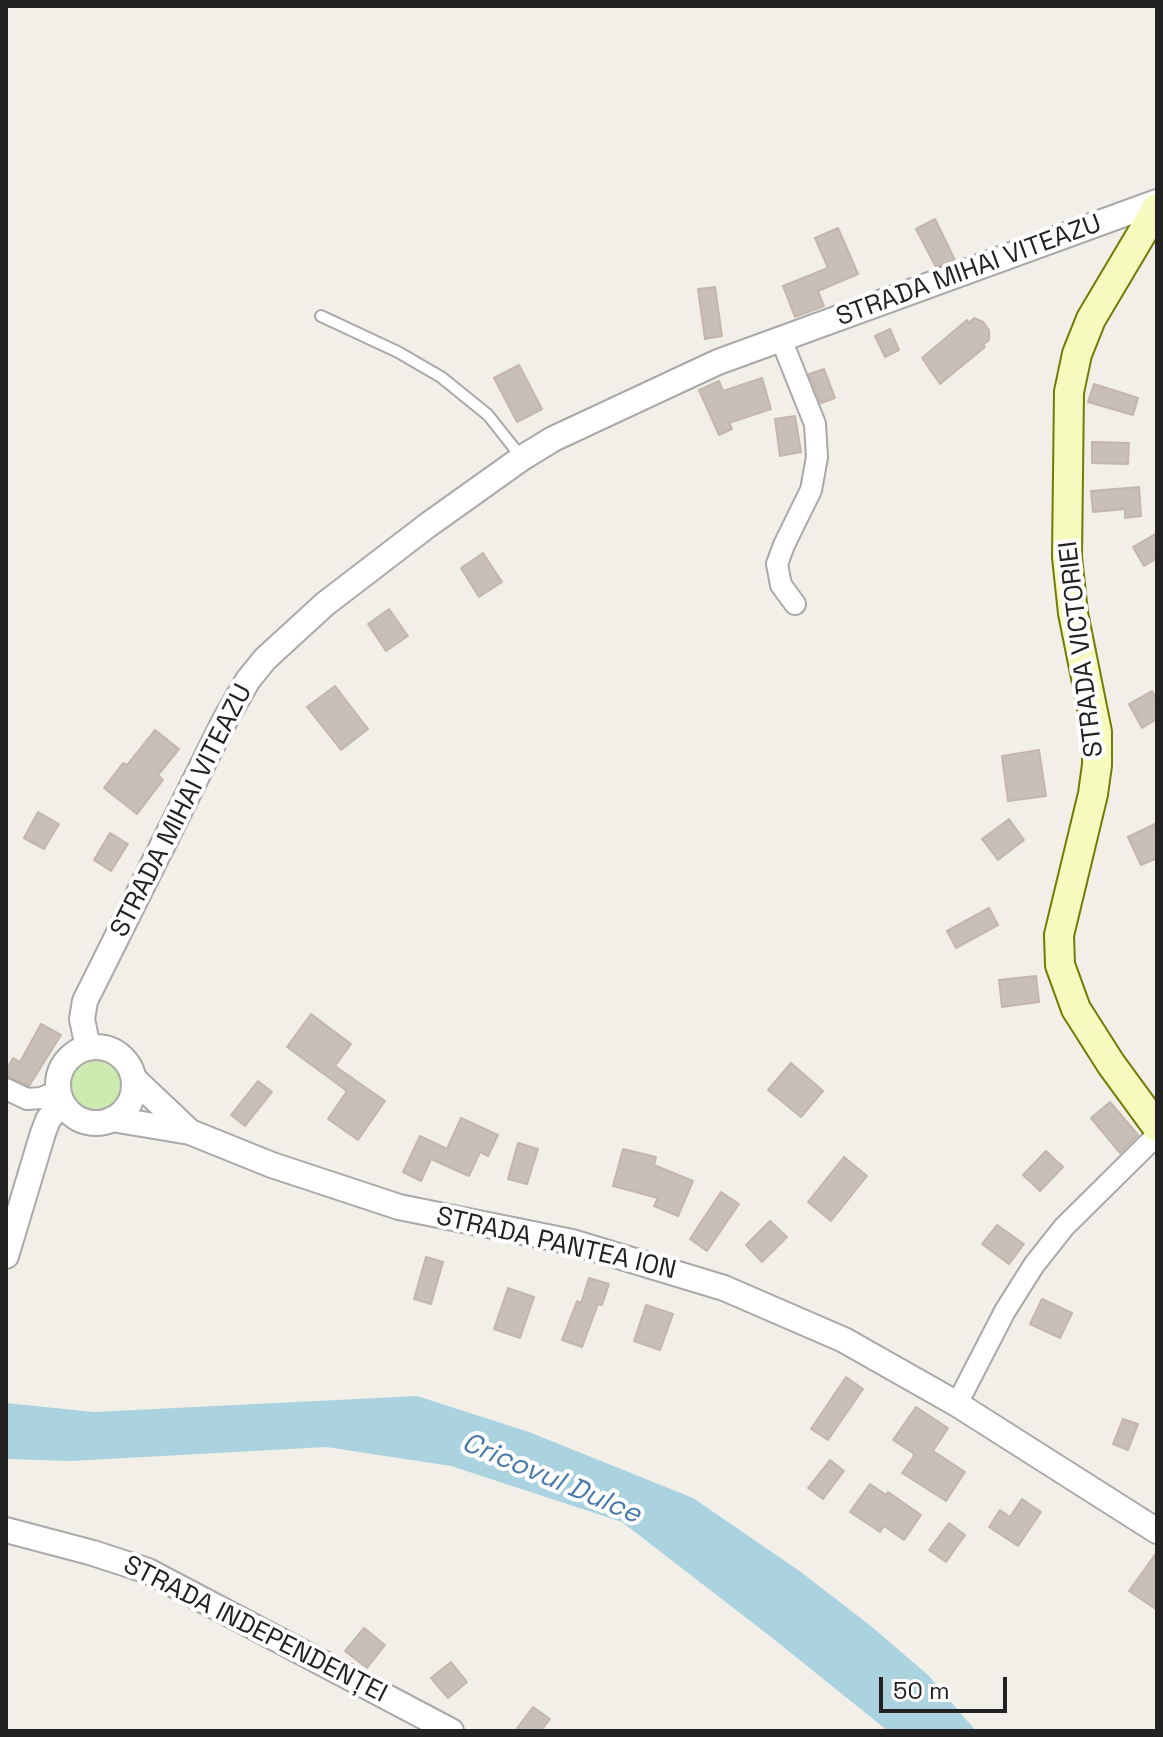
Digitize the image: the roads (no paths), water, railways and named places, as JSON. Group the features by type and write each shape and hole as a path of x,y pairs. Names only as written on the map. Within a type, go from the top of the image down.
{"main road":[{"name":"STRADA VICTORIEI","path":"1157,205 1091,319 1077,354 1069,392 1067,557 1073,613 1097,732 1097,765 1093,794 1059,935 1060,965 1076,1009 1157,1127"}],"street":[{"name":"STRADA MIHAI VITEAZU","path":"88,1048 82,1019 85,1001 248,680 265,659 325,604 428,525 553,439 718,362 1157,205"},
{"path":"781,339 815,424 817,457 811,490 777,564 781,585 795,604"},
{"path":"88,1048 112,1050 122,1057 134,1079 129,1103 122,1113 112,1119 89,1123 68,1112 60,1097 58,1080 68,1059 88,1048"},
{"name":"STRADA PANTEA ION","path":"134,1079 190,1132"},
{"path":"6,1089 27,1099 60,1097"},
{"path":"6,1256 43,1133 60,1097"},
{"name":"STRADA PANTEA ION","path":"112,1119 190,1132 298,1175 399,1207 572,1242 724,1288 844,1340 957,1404 1157,1531"},
{"path":"957,1404 1005,1311 1034,1265 1064,1227 1157,1135"},
{"name":"STRADA INDEPENDENȚEI","path":"6,1530 148,1571 451,1731"}],"lane":[{"path":"321,316 398,352 441,377 488,415 522,458"}],"water":[{"name":"Cricovul Dulce","path":"417,1396 529,1432 693,1498 801,1572 872,1627 928,1675 976,1731 888,1731 622,1522 451,1466 326,1447 71,1461 6,1459 6,1403 94,1412"}]}
